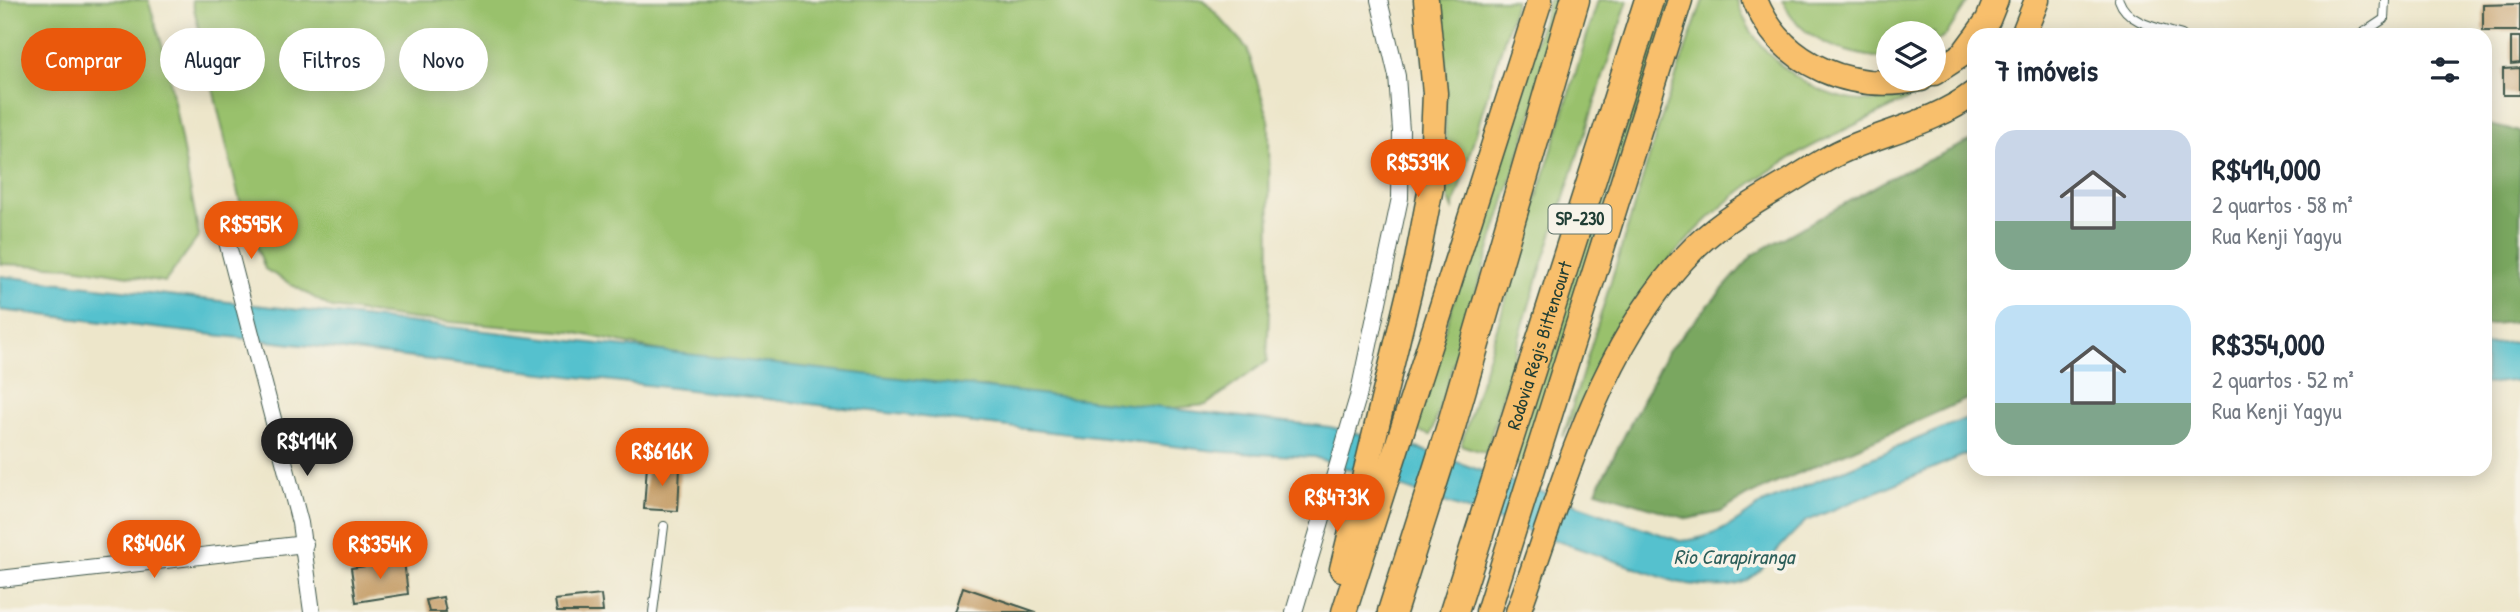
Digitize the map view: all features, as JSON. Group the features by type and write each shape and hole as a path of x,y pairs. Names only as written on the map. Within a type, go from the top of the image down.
{"highway":[{"path":"1392,612 1452,423 1575,0"},
{"name":"Rodovia Régis Bittencourt","path":"1454,612 1649,0"}],"main road":[{"path":"1344,612 1373,486 1370,400 1417,260 1431,187 1435,93 1426,0"},
{"path":"1332,612 1373,486 1409,406 1540,0"},
{"path":"1488,612 1680,0"},
{"path":"1755,0 1764,23 1800,58 1823,72 1850,80 1876,83"},
{"path":"1982,28 1996,0"},
{"path":"2026,28 2037,0"},
{"path":"1946,65 1967,48"},
{"path":"1518,612 1595,401 1632,331 1663,286 1697,246 1760,199 1838,153 1916,123 1967,97"}],"street":[{"path":"1294,612 1335,479 1370,400 1400,198 1401,131 1397,76 1379,0"},
{"path":"223,226 305,544 312,612"},
{"path":"0,579 305,544"}],"lane":[{"path":"2119,0 2122,9 2132,18 2161,28"},
{"path":"2370,28 2384,19 2385,0"},
{"path":"653,612 664,526"}],"green space":[{"path":"0,0 148,0 160,38 160,91 172,91 199,236 165,282 73,267 0,264"},
{"path":"192,0 1204,0 1247,48 1269,120 1270,283 1267,361 1206,405 1132,412 1059,402 985,387 908,387 680,355 572,332 414,319 332,308 265,269 239,198 214,91 265,91 265,28 199,28"},
{"path":"1438,0 1516,0 1453,209 1444,188 1446,72"},
{"path":"1549,0 1568,0 1431,435 1413,430"},
{"path":"1598,0 1628,0 1527,312 1486,453 1461,445"},
{"path":"1657,0 1671,0 1525,468 1511,463"},
{"path":"1703,0 1737,0 1745,19 1769,54 1802,81 1822,91 1862,101 1912,97 1782,163 1730,200 1698,228 1646,291 1624,325 1563,437 1660,122"},
{"path":"1783,0 1969,0 1946,35 1946,21 1876,21 1876,57 1826,44 1801,27"},
{"path":"2492,126 2520,132 2520,321 2492,324"},
{"path":"1967,142 1967,399 1747,496 1721,512 1688,519 1596,491 1667,352 1753,255 1890,178"}],"water":[{"name":"Rio Carapiranga","path":"0,276 1330,427 1417,448 1680,541 1713,534 1732,525 1760,505 1967,418 1967,454 1806,521 1753,577 1726,586 1705,586 1676,582 1314,457 1224,452 0,310"},
{"path":"2520,341 2520,380 2492,383 2492,344"}],"building":[{"path":"2520,4 2520,31 2492,31 2492,28 2483,28 2483,5"},
{"path":"2511,37 2520,37 2520,63 2511,64"},
{"path":"2520,68 2520,95 2503,95 2503,69"},
{"path":"647,465 680,467 678,511 644,509"},
{"path":"404,561 408,594 356,602 351,568"},
{"path":"963,587 1036,612 955,612"},
{"path":"601,595 603,612 557,612 555,600"},
{"path":"443,597 446,612 429,612 426,600"}]}
